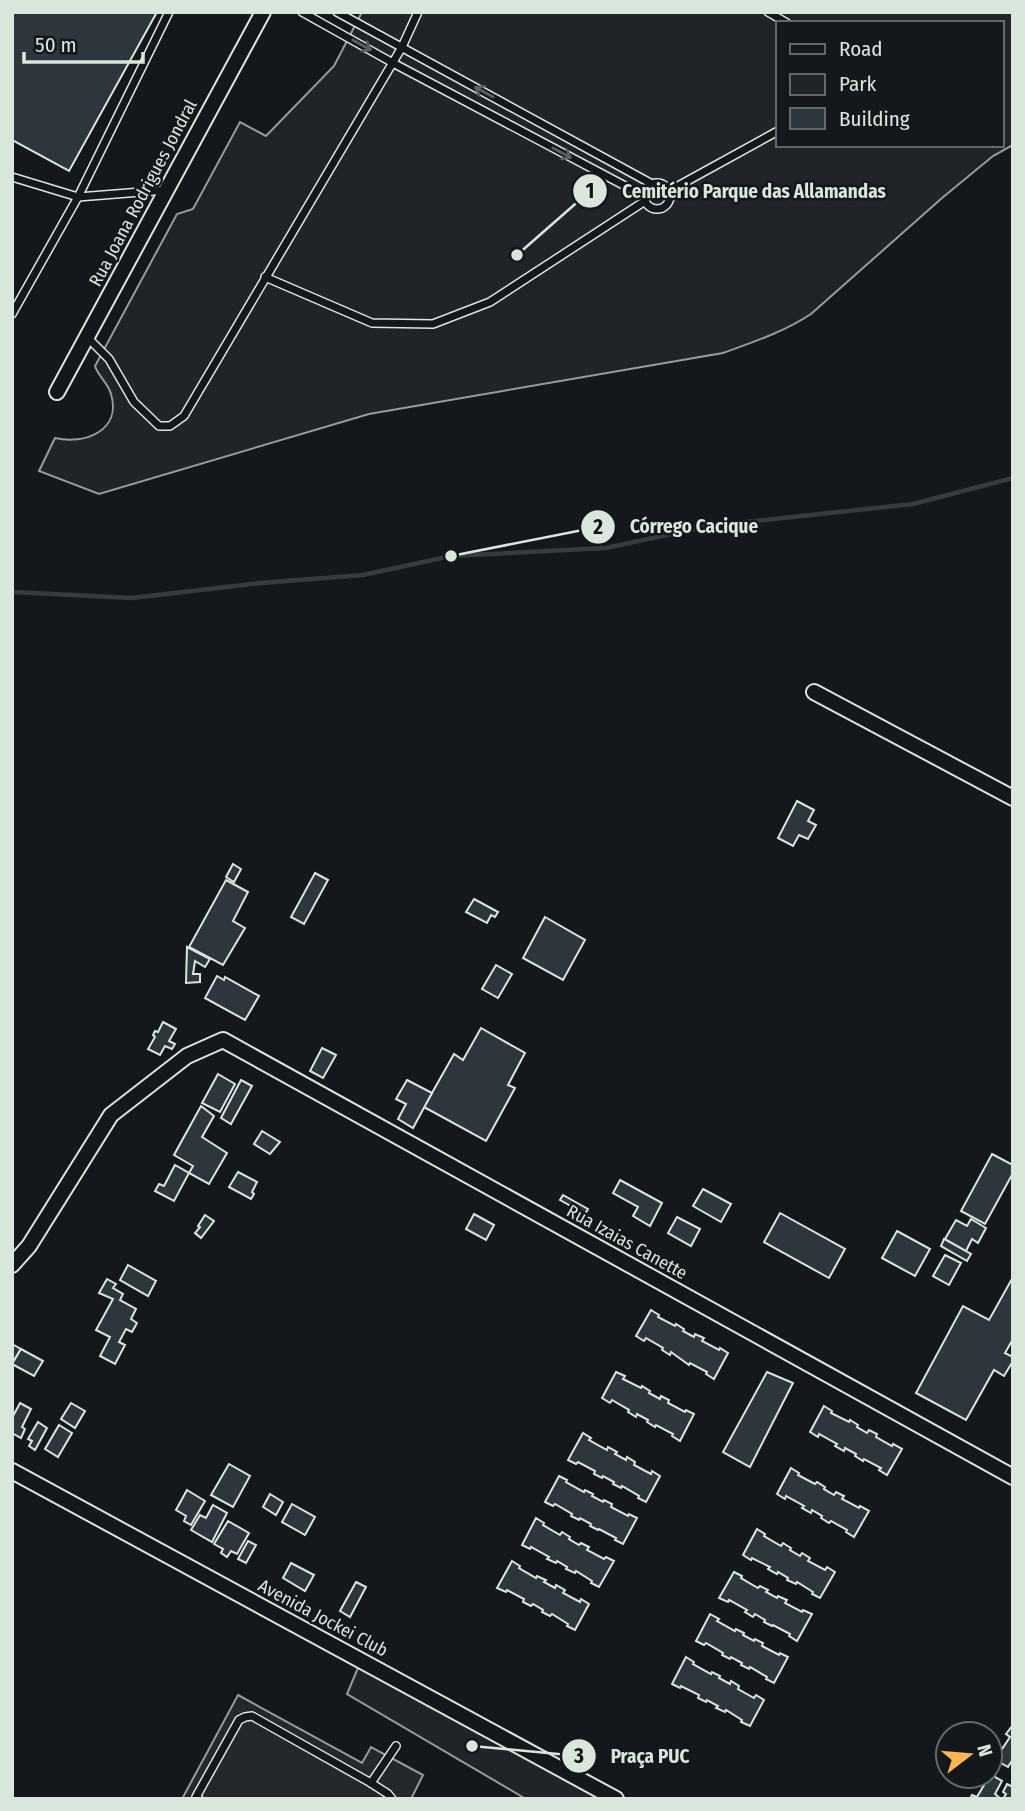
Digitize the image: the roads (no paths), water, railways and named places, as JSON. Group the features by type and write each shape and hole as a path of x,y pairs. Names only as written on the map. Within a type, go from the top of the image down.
{"street":[{"name":"Rua Joana Rodrigues Jondral","path":"57,392 263,12"},
{"path":"814,692 1013,799"},
{"name":"Rua Izaias Canette","path":"12,1265 29,1246 111,1115 187,1056 223,1040 1013,1477"},
{"name":"Avenida Jockei Club","path":"12,1471 616,1799"}],"lane":[{"path":"12,314 79,197 169,12"},
{"path":"302,12 644,199 652,209 662,208 669,201 669,191 662,183 652,184 337,12"},
{"path":"87,337 109,359 134,402 159,426 170,426 184,416 393,63 418,12"},
{"path":"768,12 784,21"},
{"path":"669,191 776,132"},
{"path":"12,177 79,197 167,190"},
{"path":"265,278 372,323 433,324 490,302 644,199 645,191 652,184"},
{"path":"196,1798 239,1720 252,1716 371,1783 392,1799"},
{"path":"371,1783 396,1746"}],"waterway":[{"path":"12,592 132,598 261,583 363,575 451,556 606,548 708,526 913,504 1013,478"}],"place":[{"name":"Cemitério Parque das Allamandas","path":"517,255"},
{"name":"Córrego Cacique","path":"451,556"},
{"name":"Praça PUC","path":"472,1746"}]}
